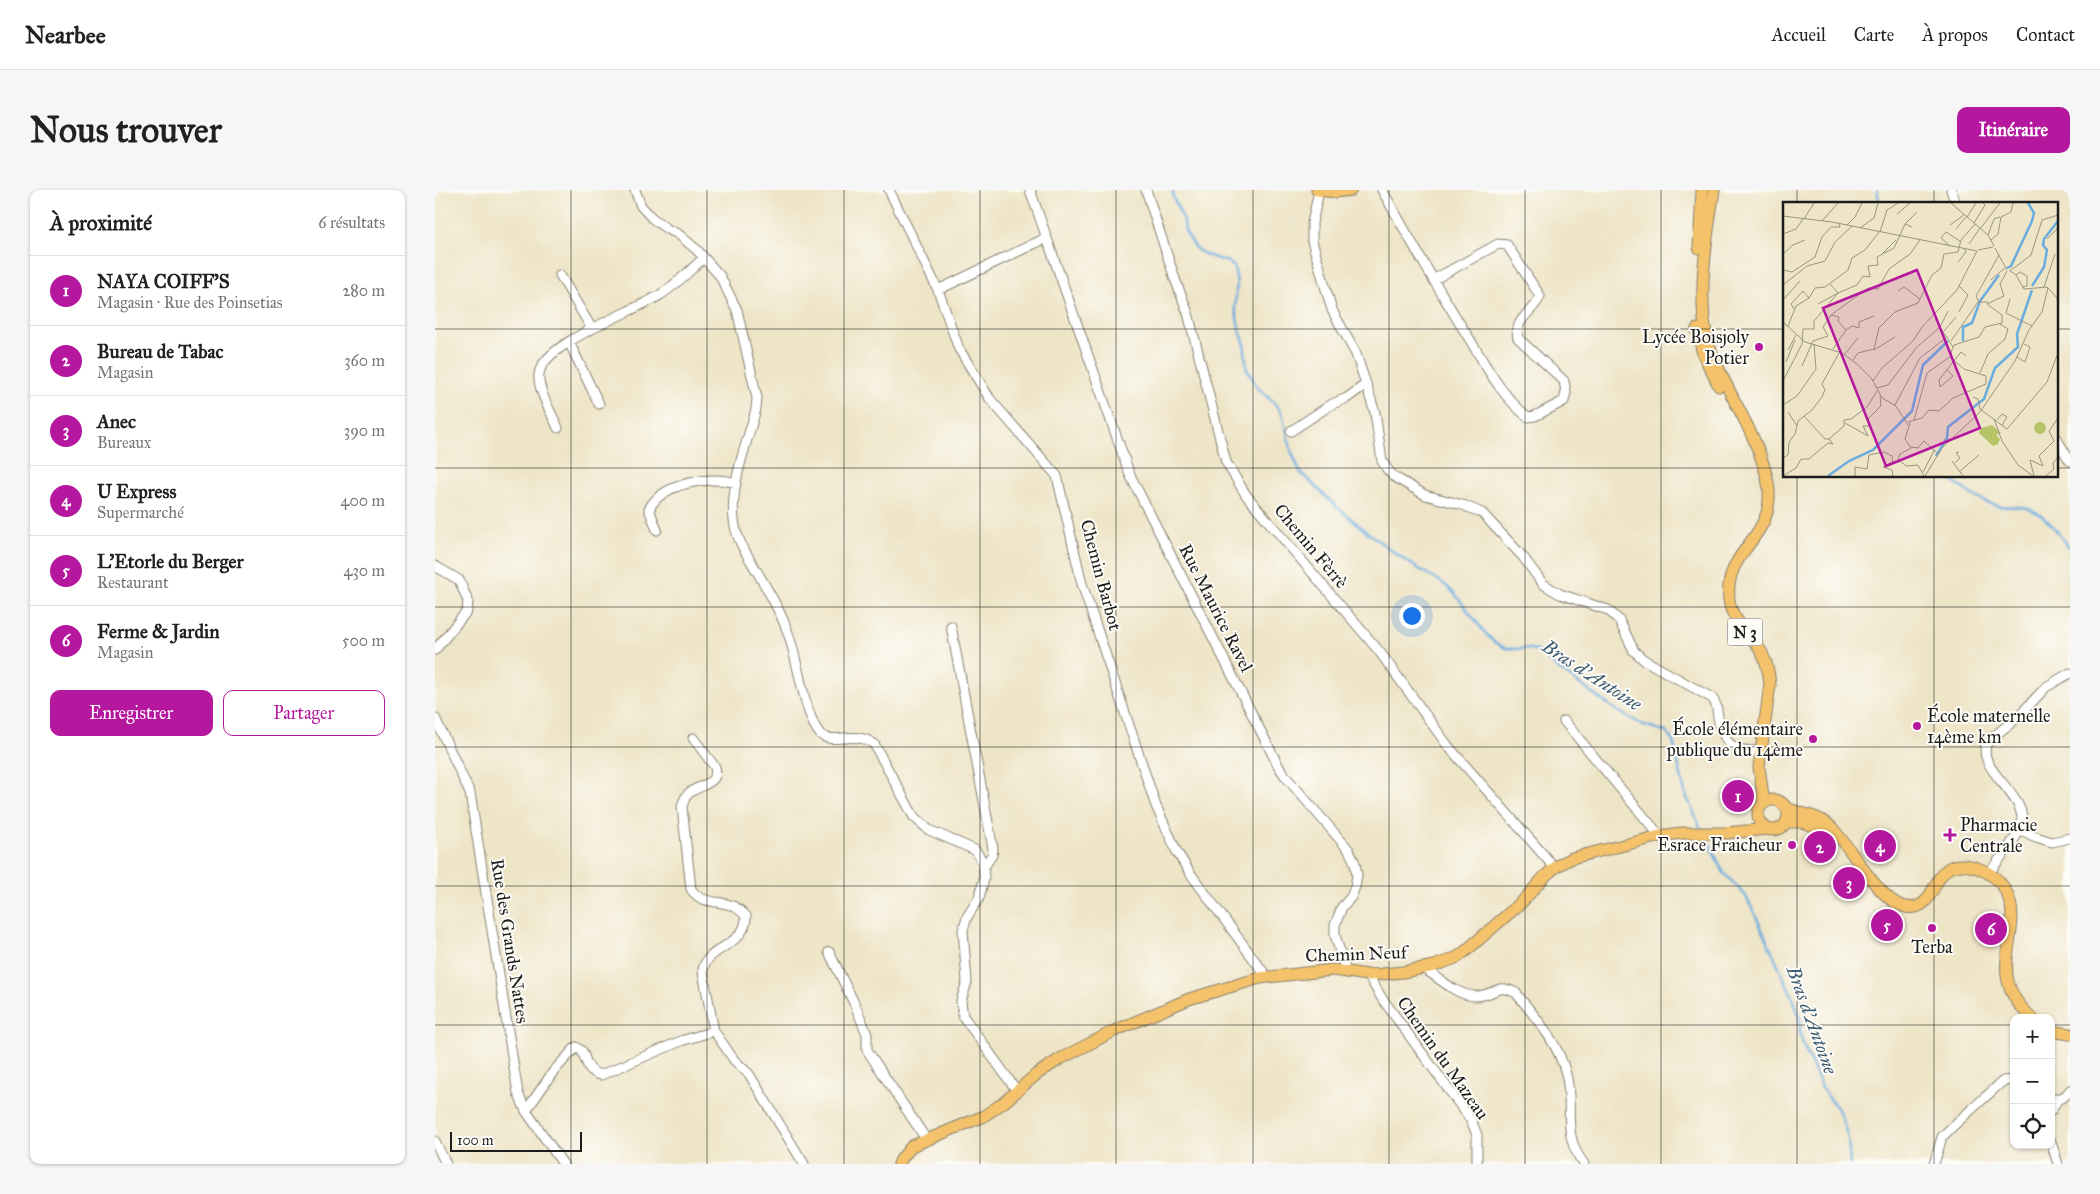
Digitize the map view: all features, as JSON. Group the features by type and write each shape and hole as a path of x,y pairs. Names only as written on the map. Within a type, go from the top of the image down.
{"main road":[{"path":"1318,191 1335,192 1351,190"},
{"name":"N 3","path":"1703,190 1695,318 1698,335 1703,354 1768,486"},
{"name":"N 3","path":"1714,190 1708,229 1703,324 1710,348 1761,458 1768,486 1769,504 1762,526 1736,563 1729,586 1730,606 1737,622 1758,646 1769,671 1770,684 1759,766 1764,803"},
{"name":"N 3","path":"1761,754 1769,786 1783,804 1787,822"},
{"path":"1836,834 1802,822 1787,822 1781,828 1768,829 1761,824 1758,816 1759,811 1764,803 1771,800 1819,818 1833,828 1882,892 1895,904 1906,908 1914,908 1929,898 1939,877 1945,870 1954,866 1965,865 1989,873 2005,890 2010,901 2012,913 2006,960 2007,978 2012,994 2028,1014"},
{"path":"1733,833 1758,816"},
{"name":"Chemin Neuf","path":"899,1164 901,1158 911,1146 984,1116 1049,1066 1114,1031 1189,999 1241,982 1267,977 1333,970 1368,975 1425,968 1458,957 1522,902 1555,868 1572,858 1660,836 1733,833 1768,829"},
{"path":"2055,1032 2070,1034"}],"street":[{"path":"635,190 641,206 651,218 678,234 720,276 737,310 757,398 756,409 736,483 733,506 735,532 775,600 788,631 802,688 816,729 823,736 834,738 856,736 866,738 874,744 915,817 929,830 975,850 982,857 984,879 979,898 967,917 963,930 967,982 960,1007 963,1016 1017,1091"},
{"name":"Chemin Barbot","path":"889,190 938,290 959,349 990,399 1057,476 1082,584 1156,806 1166,830 1190,873 1267,977"},
{"name":"Rue Maurice Ravel","path":"1031,190 1046,238 1130,475 1279,767 1353,856 1357,875 1355,887 1351,897 1342,907 1335,925 1335,935 1346,972"},
{"name":"Chemin Fèrrè","path":"1146,190 1188,313 1222,450 1231,473 1247,495 1379,651 1448,746 1555,868"},
{"path":"1382,190 1433,280 1498,386 1516,407 1528,417 1535,416 1564,402 1566,392 1564,381 1518,338 1516,331 1518,326 1537,303 1540,296 1507,245 1498,244 1433,280"},
{"path":"1951,190 1955,202"},
{"path":"1318,191 1312,223 1312,241 1332,310 1355,354 1366,384 1375,413 1382,461 1393,476 1425,495 1463,504 1482,513 1523,557 1543,584 1560,594 1608,610 1619,620 1634,651 1644,660 1712,698 1717,707 1724,736 1730,746 1738,750 1761,754"},
{"path":"938,290 1046,238"},
{"path":"558,428 539,383 539,375 545,361 569,342 592,328 661,294 704,258"},
{"path":"560,275 592,328"},
{"path":"569,342 599,404"},
{"path":"1291,431 1332,404 1347,398 1366,384"},
{"path":"2057,440 2070,460"},
{"path":"657,530 649,509 658,496 704,480 723,479 736,483"},
{"path":"435,566 459,580 468,601 467,611 435,650"},
{"path":"951,626 993,849 992,855 984,867"},
{"path":"1989,873 2020,829 2022,819 2015,798 1985,759 1984,749 1988,741 2017,718 2046,687 2070,673"},
{"name":"Rue des Grands Nattes","path":"435,718 470,793 518,1094 526,1111 563,1164"},
{"path":"1564,722 1660,836"},
{"path":"693,738 716,771 714,779 686,796 682,807 688,881 691,889 701,899 731,904 740,909 746,916 744,929 738,936 704,964 703,972 714,1031 734,1060 749,1074 805,1164"},
{"path":"2020,829 2033,836 2052,842 2070,838"},
{"path":"829,952 855,1004 867,1034 867,1050 926,1139"},
{"path":"1425,968 1464,994 1475,996 1487,995 1500,988 1506,988 1516,993 1556,1045 1567,1076 1570,1137 1577,1155 1583,1164"},
{"name":"Chemin du Mazeau","path":"1368,975 1381,997 1471,1120 1477,1135 1477,1164"},
{"path":"526,1111 553,1072 576,1047 582,1050 588,1068 593,1073 601,1075 681,1041 714,1031"},
{"path":"1934,1164 1942,1137 2003,1081 2010,1080"},
{"path":"2055,1100 2067,1094 2070,1090"},
{"path":"435,1141 446,1164"},
{"path":"2053,1149 2058,1164"}],"waterway":[{"name":"Bras d'Antoine","path":"1173,190 1173,197 1184,221 1185,231 1196,249 1206,255 1228,262 1234,267 1237,282 1235,307 1244,342 1247,370 1258,388 1276,405 1282,414 1292,453 1300,472 1367,532 1406,561 1444,584 1455,594 1494,642 1505,648 1527,648 1538,651 1557,668 1616,710 1641,724 1666,732 1673,741 1685,793 1701,829"},
{"path":"1877,190 1880,202"},
{"path":"1948,478 1969,493 1988,503 2022,507 2044,517 2070,549"},
{"name":"Bras d'Antoine","path":"1705,836 1724,873 1745,895 1793,998 1800,1019 1800,1033 1804,1047 1823,1090 1838,1109 1843,1122 1848,1138 1850,1164"}],"place":[{"name":"Lycée Boisjoly Potier","path":"1759,347"},
{"name":"École maternelle 14ème km","path":"1917,726"},
{"name":"École élémentaire publique du 14ème","path":"1813,739"},
{"name":"NAYA COIFF'S","path":"1738,796"},
{"name":"Pharmacie Centrale","path":"1950,835"},
{"name":"Esrace Fraicheur","path":"1792,845"},
{"name":"U Express","path":"1880,846"},
{"name":"Bureau de Tabac","path":"1820,847"},
{"name":"Anec","path":"1849,883"},
{"name":"L'Etorle du Berger","path":"1887,925"},
{"name":"Terba","path":"1932,928"},
{"name":"Ferme & Jardin","path":"1991,929"}]}
